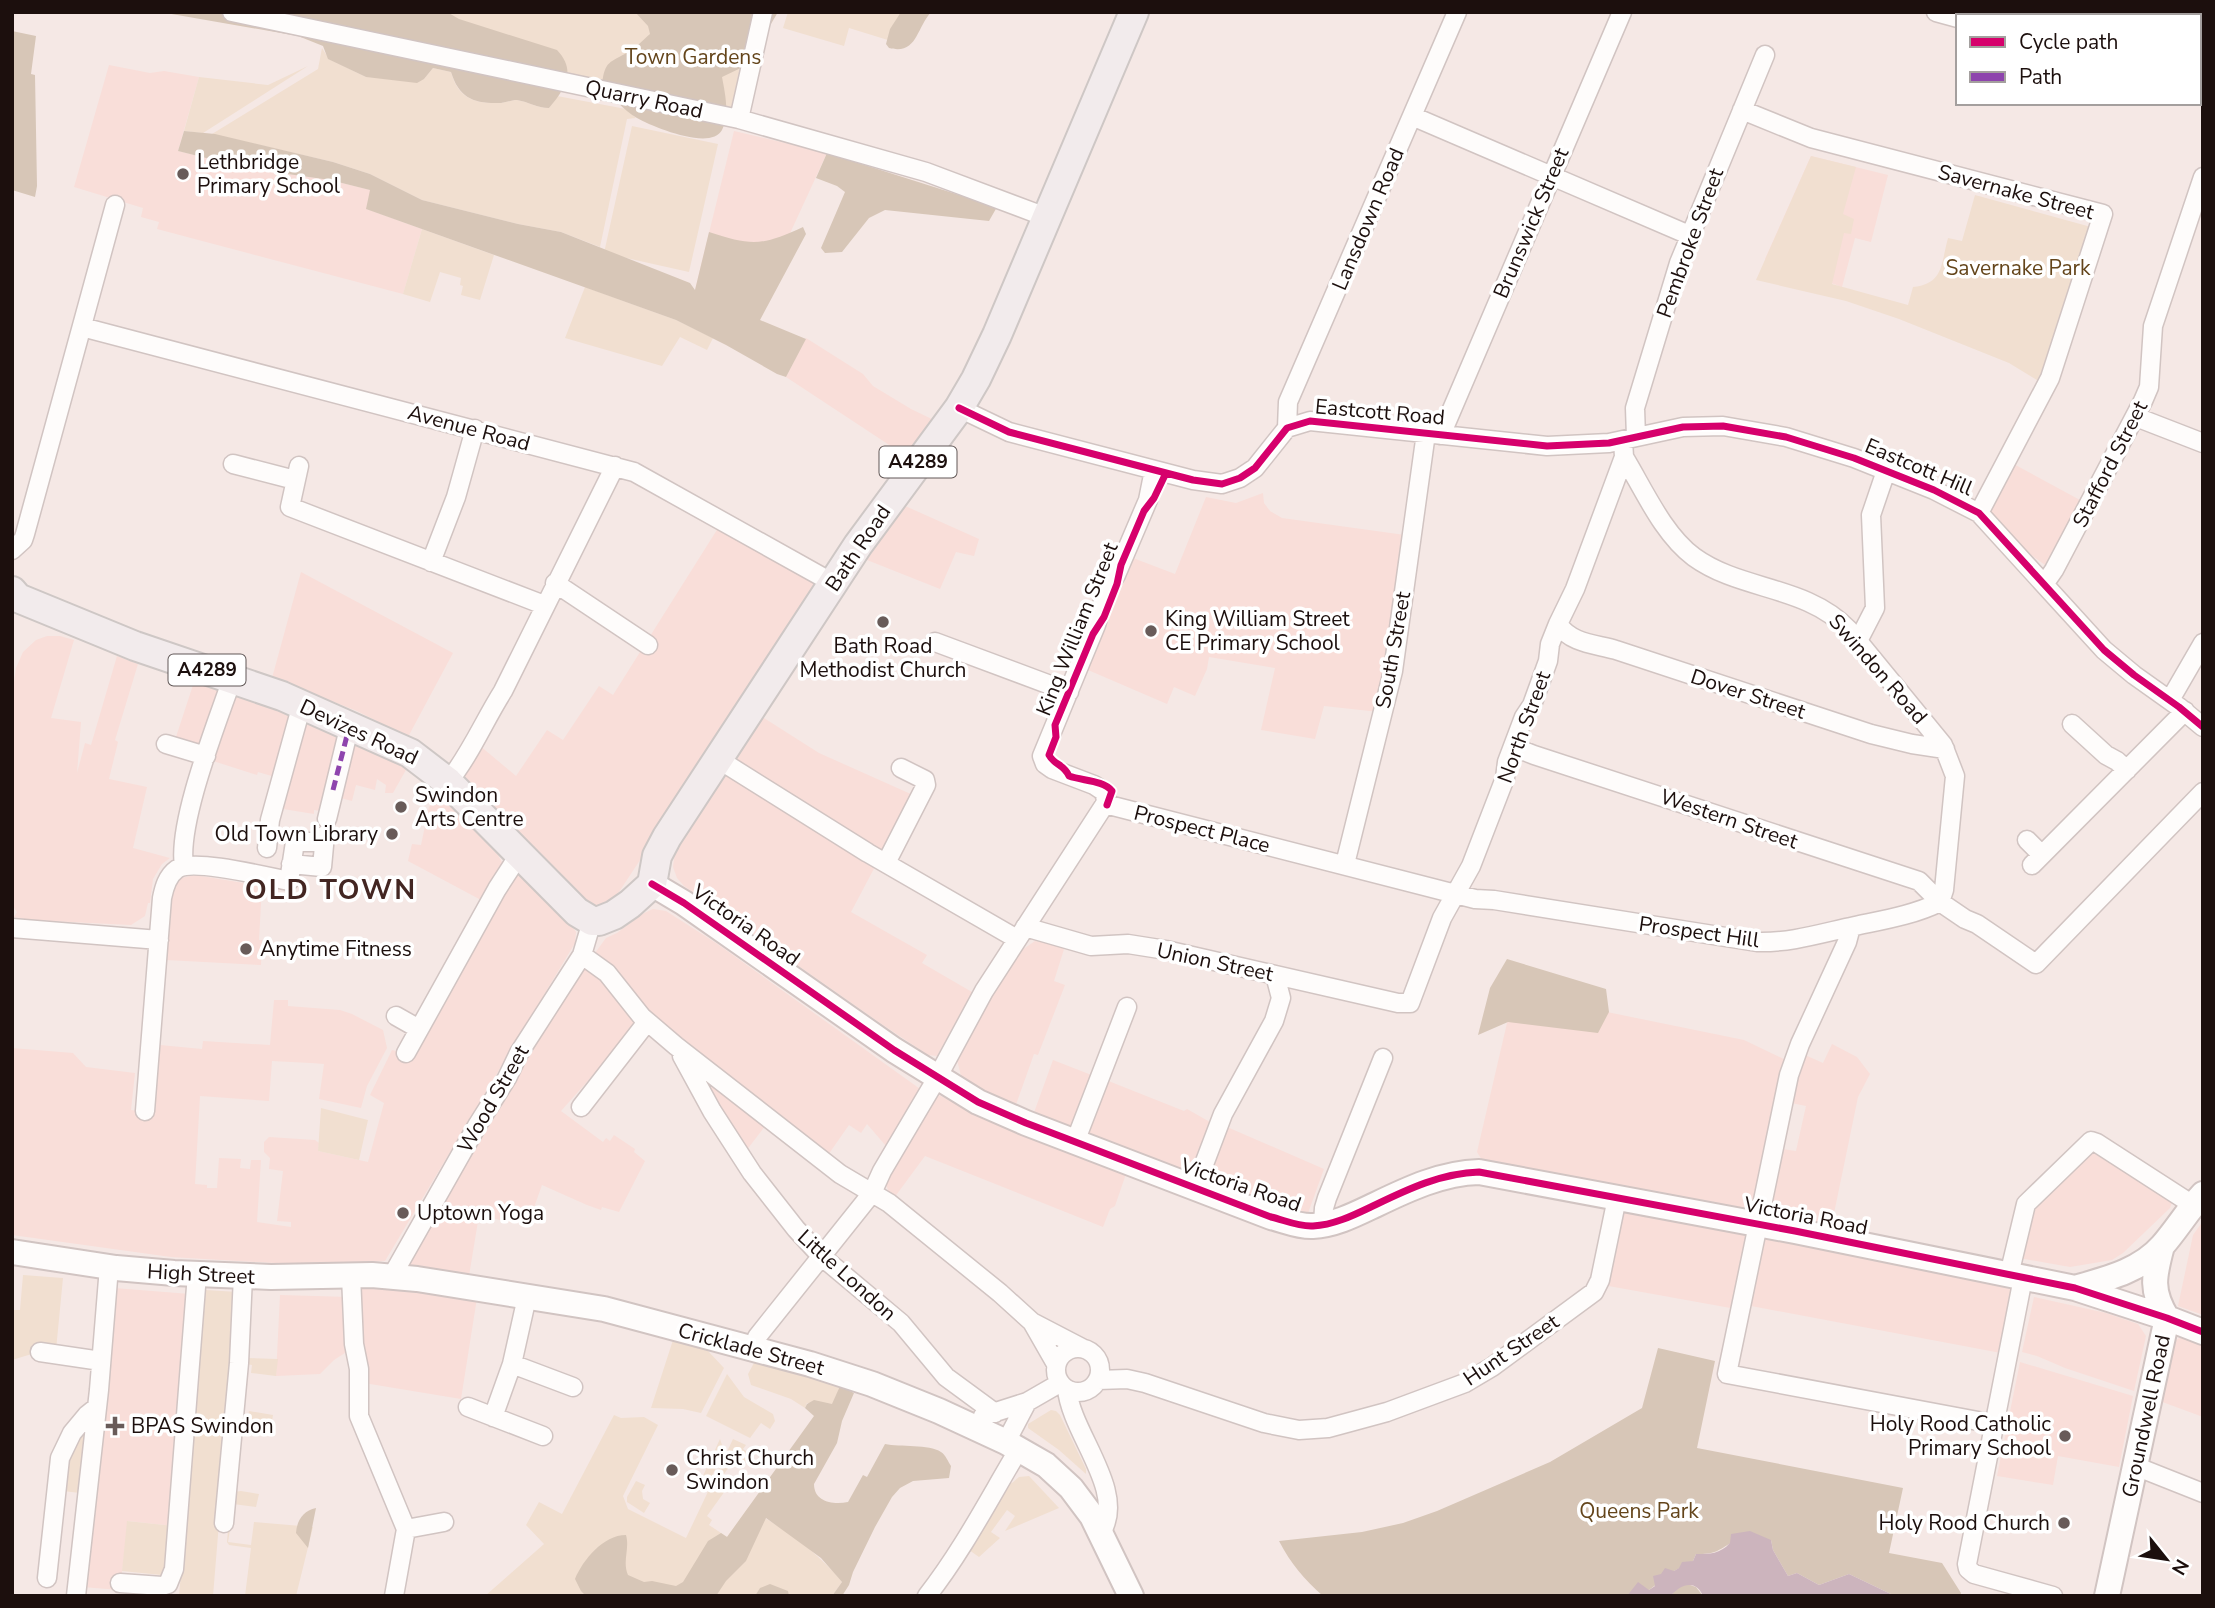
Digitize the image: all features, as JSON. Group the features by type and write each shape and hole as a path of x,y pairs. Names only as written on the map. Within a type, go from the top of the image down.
{"main road":[{"name":"Bath Road","path":"652,884 659,850 862,539 959,408 997,335 1134,12"},
{"name":"Devizes Road","path":"14,600 135,646 302,704 410,752 448,782 568,904 592,921"},
{"path":"592,921 614,915 652,884"}],"street":[{"name":"Quarry Road","path":"232,12 739,119 926,172 1046,217"},
{"path":"739,119 764,12"},
{"name":"Lansdown Road","path":"1287,428 1288,402 1457,12"},
{"name":"Brunswick Street","path":"1433,434 1551,177 1622,12"},
{"path":"1936,12 1956,17"},
{"name":"Pembroke Street","path":"1628,445 1635,408 1689,235 1765,55"},
{"name":"Savernake Street","path":"1742,110 1811,138 2103,214 2050,378 1979,513"},
{"path":"1412,116 1689,235"},
{"name":"Stafford Street","path":"2045,583 2136,417 2149,387 2153,327 2203,177"},
{"path":"12,550 23,540 25,534 115,205"},
{"name":"Avenue Road","path":"82,327 646,476 833,583"},
{"name":"Eastcott Road","path":"959,408 1009,432 1208,483 1233,481 1255,468 1287,428 1298,423 1324,421 1547,446 1628,445"},
{"path":"2136,417 2203,443"},
{"name":"Eastcott Hill","path":"1628,445 1662,430 1701,426 1746,428 1815,445 1934,490 1979,513 2104,650 2203,727"},
{"path":"431,562 456,497 475,429"},
{"name":"South Street","path":"1345,864 1393,671 1415,513 1433,434"},
{"name":"North Street","path":"1405,1004 1410,1003 1414,997 1431,946 1468,874 1505,778 1507,762 1548,661 1550,644 1575,589 1628,445"},
{"name":"Swindon Road","path":"1628,445 1669,530 1688,552 1712,568 1825,608 1858,641 1945,749 1952,765 1955,784 1945,882 1940,902"},
{"path":"233,464 297,473 290,507 544,605"},
{"path":"448,782 503,691 615,466"},
{"name":"King William Street","path":"1104,804 1105,795 1100,789 1052,769 1043,760 1043,753 1096,625 1107,591 1148,500 1154,470"},
{"path":"1858,641 1875,608 1872,510 1886,471"},
{"path":"555,583 648,645"},
{"name":"Dover Street","path":"1558,624 1566,635 1578,640 1871,734 1945,749"},
{"path":"934,642 1069,692"},
{"path":"2170,700 2203,643"},
{"path":"184,866 185,834 204,762 232,679"},
{"path":"267,848 270,820 302,704"},
{"path":"2027,840 2037,860 2185,711"},
{"path":"291,864 322,867 333,790 350,724"},
{"path":"2072,724 2127,770"},
{"name":"Western Street","path":"1515,741 1529,753 1912,878 1926,886 1940,902 1965,919 1977,923 2036,964 2203,792"},
{"path":"166,744 204,762"},
{"path":"718,759 868,853 1021,933"},
{"path":"886,863 926,785 925,780 901,768"},
{"name":"Prospect Place","path":"757,1337 872,1193 881,1171 937,1078 984,991 1104,804 1456,894"},
{"path":"145,1111 164,888 173,873 184,866 204,866 289,881 295,842 325,832"},
{"path":"406,1053 519,855"},
{"name":"Victoria Road","path":"652,884 677,898 937,1078 981,1104 1195,1188 1297,1224 1324,1224 1348,1217 1423,1184 1472,1172 1758,1224 2075,1288 2203,1332"},
{"name":"Prospect Hill","path":"1456,894 1482,901 1494,900 1757,942 1785,941 1851,927 1930,907 1940,902"},
{"name":"Wood Street","path":"392,1276 478,1124 507,1079 519,1053 582,955 592,921"},
{"path":"1851,927 1847,942 1794,1059 1727,1374 1994,1424"},
{"path":"12,929 159,940"},
{"name":"Union Street","path":"1021,933 1091,946 1128,944 1405,1004"},
{"path":"582,955 607,973 647,1022 676,1046 832,1167 889,1203 1032,1322 1088,1350 1098,1360 1098,1380 1086,1391 1080,1392 1063,1386 1027,1402 962,1421"},
{"path":"1195,1188 1223,1114 1274,1021 1282,998 1275,975"},
{"path":"1075,1142 1127,1007"},
{"path":"396,1016 419,1029"},
{"path":"580,1107 647,1022"},
{"name":"Little London","path":"676,1046 712,1111 752,1173 796,1228 821,1256 901,1323 946,1377 995,1413"},
{"path":"1324,1224 1327,1198 1383,1058"},
{"path":"2053,1596 1974,1574 1967,1564 1994,1424 2024,1206 2087,1143 2094,1141 2198,1199 2162,1245 2136,1266 2075,1288"},
{"name":"Hunt Street","path":"1098,1380 1127,1379 1145,1383 1264,1423 1288,1429 1311,1430 1387,1412 1448,1391 1493,1366 1580,1303 1597,1287 1617,1198"},
{"path":"2162,1245 2154,1273 2154,1287 2167,1318"},
{"name":"High Street","path":"12,1252 109,1267 197,1275 392,1276"},
{"path":"76,1596 109,1267"},
{"path":"120,1583 162,1586 168,1584 174,1569 197,1275"},
{"path":"224,1523 238,1373 243,1276"},
{"path":"351,1276 354,1344 359,1369 359,1416 406,1529 394,1596"},
{"name":"Cricklade Street","path":"392,1276 617,1312 789,1358 872,1384 962,1421 1013,1446 1051,1469 1081,1500 1102,1531 1131,1596"},
{"path":"493,1417 512,1364 527,1297"},
{"name":"Groundwell Road","path":"2107,1596 2167,1318"},
{"path":"1032,1322 1056,1364 1056,1375 1092,1455 1107,1498 1108,1521 1102,1531"},
{"path":"1056,1364 1063,1353 1082,1348"},
{"path":"40,1352 101,1361"},
{"path":"512,1364 573,1387"},
{"path":"927,1596 966,1543 1013,1446 1027,1402"},
{"path":"47,1578 60,1458 72,1433 86,1415 97,1407"},
{"path":"468,1407 543,1436"},
{"path":"2135,1466 2203,1493"},
{"path":"406,1529 444,1522"}],"shaded area":[{"name":"Lethbridge Primary School","path":"109,65 150,73 164,71 199,77 178,151 246,168 330,180 371,190 367,209 422,229 403,294 157,229 159,222 141,217 143,208 74,187"},
{"path":"734,131 827,153 752,316 695,290"},
{"path":"1811,156 1888,175 1871,242 1855,238 1842,287 1765,259"},
{"path":"806,338 863,374 873,386 936,421 909,458 786,377"},
{"path":"2010,462 2080,500 2045,565 2026,551 1987,509"},
{"path":"1263,493 1264,503 1270,511 1282,518 1405,535 1379,712 1324,706 1315,739 1261,730 1275,668 1209,657 1207,669 1195,696 1174,687 1167,704 1088,670 1133,558 1175,574 1206,497 1236,503"},
{"path":"903,505 979,539 974,556 956,552 940,589 867,560"},
{"path":"720,525 821,586 613,901 593,910 459,781 479,745 516,776 547,730 563,740 599,686 613,695"},
{"path":"301,572 453,653 408,737 357,711 272,678"},
{"path":"47,636 74,640 51,718 81,722 77,773 85,743 91,745 117,656 138,664 115,740 118,742 109,779 147,787 133,848 170,858 162,864 153,879 150,903 145,916 131,925 14,917 17,912 12,905 14,682 16,668 23,652 36,640"},
{"path":"194,682 223,692 204,749 175,740"},
{"path":"231,694 293,716 275,777 258,772 257,775 210,760"},
{"path":"761,716 819,753 913,795 851,912 927,955 922,963 972,992 937,1056 928,1055 883,1025 684,886 677,878 673,867 675,852"},
{"path":"301,719 339,734 321,811 314,810 314,814 277,808"},
{"path":"352,741 386,753 407,768 393,793 385,793 386,785 377,779 375,790 356,785 352,801 337,797"},
{"path":"426,781 502,862 481,900 408,861 412,844 421,845 429,807 434,801 422,788"},
{"path":"519,870 566,917 576,932 575,943 385,1261 308,1265 171,1257 12,1235 12,1048 73,1053 86,1067 135,1073 131,1110 155,1113 160,1045 202,1049 203,1041 270,1045 274,1000 288,1000 288,1006 340,1010 352,1014 383,1030 387,1048 367,1086 361,1108 319,1099 324,1064 311,1063 272,1061 269,1101 200,1096 195,1184 217,1188 219,1158 241,1159 240,1168 250,1169 251,1160 261,1160 257,1222 291,1227 291,1222 277,1221 283,1171 269,1169 270,1158 264,1152 264,1142 269,1137 315,1140 319,1143 318,1151 368,1162 384,1103 370,1095 392,1050 406,1053 493,908"},
{"path":"195,875 262,886 259,940 262,940 261,965 166,960 172,892 181,878"},
{"path":"653,909 666,911 716,943 923,1091 891,1146 886,1146 867,1124 861,1133 849,1125 828,1155 689,1052 592,957 606,938"},
{"path":"1035,941 1065,946 1054,981 1065,985 1038,1055 1034,1054 1014,1110 980,1091 961,1076 957,1060 996,989 1022,950"},
{"path":"582,963 600,975 641,1021 561,1111 603,1142 606,1138 610,1141 614,1135 635,1149 634,1152 645,1161 619,1212 602,1207 601,1210 542,1185 532,1213 515,1210 512,1223 479,1215 469,1276 412,1268 408,1263"},
{"path":"1514,993 1744,1040 1786,1060 1755,1213 1482,1160 1477,1152"},
{"path":"1832,1044 1857,1057 1870,1074 1858,1097 1831,1228 1769,1216 1782,1149 1796,1151 1806,1106 1791,1103 1800,1066 1805,1055 1823,1063"},
{"path":"1053,1060 1094,1076 1072,1133 1032,1118"},
{"path":"703,1071 769,1121 746,1151 696,1077"},
{"path":"1106,1080 1184,1111 1187,1109 1210,1122 1190,1175 1084,1137"},
{"path":"935,1093 970,1111 1127,1171 1115,1206 1110,1209 1103,1227 925,1156 894,1198 885,1181"},
{"path":"1227,1127 1324,1169 1307,1216 1205,1183"},
{"path":"2092,1147 2172,1202 2170,1208 2123,1253 2112,1260 2070,1267 2019,1258 2027,1217"},
{"path":"1618,1210 1751,1234 1736,1309 1603,1285"},
{"path":"2203,1221 2203,1315 2178,1306 2193,1235"},
{"path":"1765,1238 2013,1288 2001,1353 1751,1306"},
{"path":"362,1287 427,1289 477,1298 461,1399 364,1383 359,1292"},
{"path":"114,1288 190,1294 174,1526 128,1521 120,1590 82,1587"},
{"path":"280,1295 349,1297 348,1351 320,1374 276,1376"},
{"path":"2034,1297 2106,1313 2138,1324 2146,1336 2134,1391 2022,1352"},
{"path":"2183,1335 2203,1340 2203,1417 2157,1400 2170,1350 2174,1342"},
{"name":"Holy Rood Catholic Primary School","path":"2020,1362 2133,1396 2119,1467 2058,1456 2053,1485 1997,1476"},
{"path":"1750,1531 1771,1540 1773,1550 1788,1576 1797,1573 1819,1585 1849,1574 1895,1596 1703,1596 1696,1587 1688,1585 1671,1596 1627,1596 1638,1582 1649,1590 1655,1586 1653,1576 1661,1574 1665,1568 1674,1571 1682,1562 1693,1561 1696,1554 1719,1551 1730,1543 1731,1534"}],"green space":[{"path":"160,12 447,12 459,19 557,50 566,65 566,80 560,94 549,108 517,100 483,102 463,93 451,72 433,68 417,83 366,77 328,59 323,46 298,36"},
{"name":"Town Gardens","path":"273,12 757,12 731,112"},
{"path":"635,12 778,12 747,65 722,77 726,118 722,130 716,136 694,138 645,122 627,111 602,84 609,63 634,48 650,34 648,26"},
{"path":"788,12 914,12 904,45 849,28 844,46 783,28"},
{"path":"901,12 931,12 911,44 905,48 889,48 886,44 890,29"},
{"path":"12,31 36,36 31,74 35,75 35,197 12,190"},
{"path":"322,48 329,59 366,77 424,79 433,68 451,72 458,88 468,98 483,102 517,100 549,108 557,96 626,109 636,118 627,119 600,247 561,232 422,200 370,174 333,162 212,134 318,69"},
{"path":"308,66 203,133 184,131 199,77 268,85"},
{"path":"632,126 718,144 689,272 604,253"},
{"path":"184,131 215,134 333,162 370,174 422,200 561,232 690,283 695,290 709,232 736,240 757,242 777,238 803,227 806,234 760,320 806,339 786,377 777,374 676,320 366,209 370,190 330,180 246,168 178,151"},
{"path":"827,153 997,207 989,221 885,210 869,218 842,252 825,253 821,248 845,192 816,178"},
{"name":"Savernake Park","path":"1811,156 1856,167 1843,214 1854,219 1851,234 1844,233 1832,284 1908,305 1913,287 1931,282 1940,271 1948,238 1962,241 1975,195 2091,227 2040,382 2009,363 1899,319 1846,301 1756,280"},
{"path":"422,229 494,255 480,300 461,295 461,278 440,272 430,302 403,294"},
{"path":"585,287 676,320 713,338 707,350 680,337 662,366 565,338"},
{"path":"1507,959 1606,989 1609,1012 1598,1033 1508,1022 1478,1035 1490,988"},
{"path":"321,1108 368,1120 359,1160 318,1151"},
{"path":"23,1275 63,1278 56,1350 12,1360 12,1310 20,1310"},
{"path":"205,1290 238,1292 213,1596 179,1596"},
{"path":"673,1340 708,1351 724,1368 701,1413 683,1409 651,1408"},
{"name":"Queens Park","path":"1658,1348 1715,1361 1697,1448 1903,1488 1889,1553 1942,1563 1961,1593 1960,1596 1895,1596 1849,1574 1819,1585 1797,1573 1788,1576 1773,1550 1771,1540 1738,1541 1714,1552 1696,1554 1693,1561 1674,1571 1649,1590 1634,1589 1627,1596 1323,1596 1298,1571 1279,1541 1362,1532 1403,1523 1550,1462 1642,1408"},
{"path":"246,1358 278,1359 276,1376 251,1373 252,1365 246,1364"},
{"path":"754,1363 840,1386 833,1404 807,1403 805,1408 791,1399 751,1385 748,1374"},
{"path":"727,1374 744,1397 773,1414 775,1421 770,1429 761,1423 750,1438 706,1416"},
{"path":"840,1386 854,1393 842,1421 837,1443 814,1484 817,1495 825,1501 848,1502 863,1475 867,1477 885,1444 936,1449 951,1466 949,1478 913,1481 900,1488 892,1497 842,1596 832,1596 842,1582 821,1558 766,1518 746,1561 726,1581 716,1596 586,1596 581,1591 575,1579 583,1564 609,1539 626,1535 628,1575 644,1582 676,1586 683,1582 708,1541 721,1533 727,1537 814,1416 805,1408 807,1404 814,1400 832,1404"},
{"path":"1051,1410 1060,1415 1086,1474 1028,1428 1028,1424"},
{"path":"249,1411 273,1415 271,1427 246,1421 238,1422 242,1417 248,1417"},
{"path":"614,1415 621,1418 644,1417 658,1425 623,1496 628,1509 686,1538 733,1439 746,1445 743,1449 752,1455 747,1462 737,1456 716,1485 725,1491 707,1516 712,1520 709,1525 727,1537 748,1508 798,1540 832,1570 842,1582 832,1596 485,1596 544,1544 526,1525 539,1502 562,1514"},
{"path":"86,1432 80,1493 63,1491 68,1457 82,1433"},
{"path":"720,1439 724,1451 709,1482 702,1478"},
{"path":"1029,1476 1059,1508 1005,1531 1015,1516 1007,1510 991,1532 1000,1538 979,1557 969,1550 1008,1481 1012,1483 1019,1477"},
{"path":"636,1481 645,1485 642,1491 643,1499 650,1503 644,1513 627,1502"},
{"path":"234,1492 259,1494 256,1507 233,1504"},
{"path":"316,1508 308,1548 296,1533 297,1528 304,1514"},
{"path":"127,1521 174,1526 171,1566 162,1575 122,1571"},
{"path":"254,1522 313,1527 296,1596 245,1596 251,1548 229,1545 227,1542 228,1530 228,1542 251,1545"},
{"path":"770,1584 788,1591 789,1596 755,1596 760,1588"},
{"path":"1687,1584 1696,1587 1703,1596 1671,1596 1677,1587"}],"marked path":[{"path":"333,790 350,724"}],"cycle path":[{"path":"959,408 1009,432 1193,480 1222,484 1240,478 1255,468 1287,428 1310,421 1547,446 1609,443 1683,427 1723,426 1786,437 1854,458 1934,490 1979,513 2104,650 2203,727"},
{"path":"1107,805 1112,791 1108,787 1069,776 1049,755 1056,737 1055,725 1093,634 1104,617 1117,584 1121,565 1144,511 1154,498 1166,473"},
{"path":"652,884 684,903 894,1050 978,1102 1271,1217 1308,1226 1329,1224 1426,1183 1452,1175 1479,1172 1795,1231 2075,1288 2203,1332"}],"place":[{"name":"Lethbridge Primary School","path":"183,174"},
{"name":"Bath Road Methodist Church","path":"883,622"},
{"name":"King William Street CE Primary School","path":"1151,631"},
{"name":"Swindon Arts Centre","path":"401,807"},
{"name":"Old Town Library","path":"392,834"},
{"name":"Anytime Fitness","path":"246,949"},
{"name":"Uptown Yoga","path":"403,1213"},
{"name":"BPAS Swindon","path":"115,1426"},
{"name":"Holy Rood Catholic Primary School","path":"2065,1436"},
{"name":"Christ Church Swindon","path":"672,1470"},
{"name":"Holy Rood Church","path":"2064,1523"}],"district":[{"name":"OLD TOWN","path":"331,890"}]}
